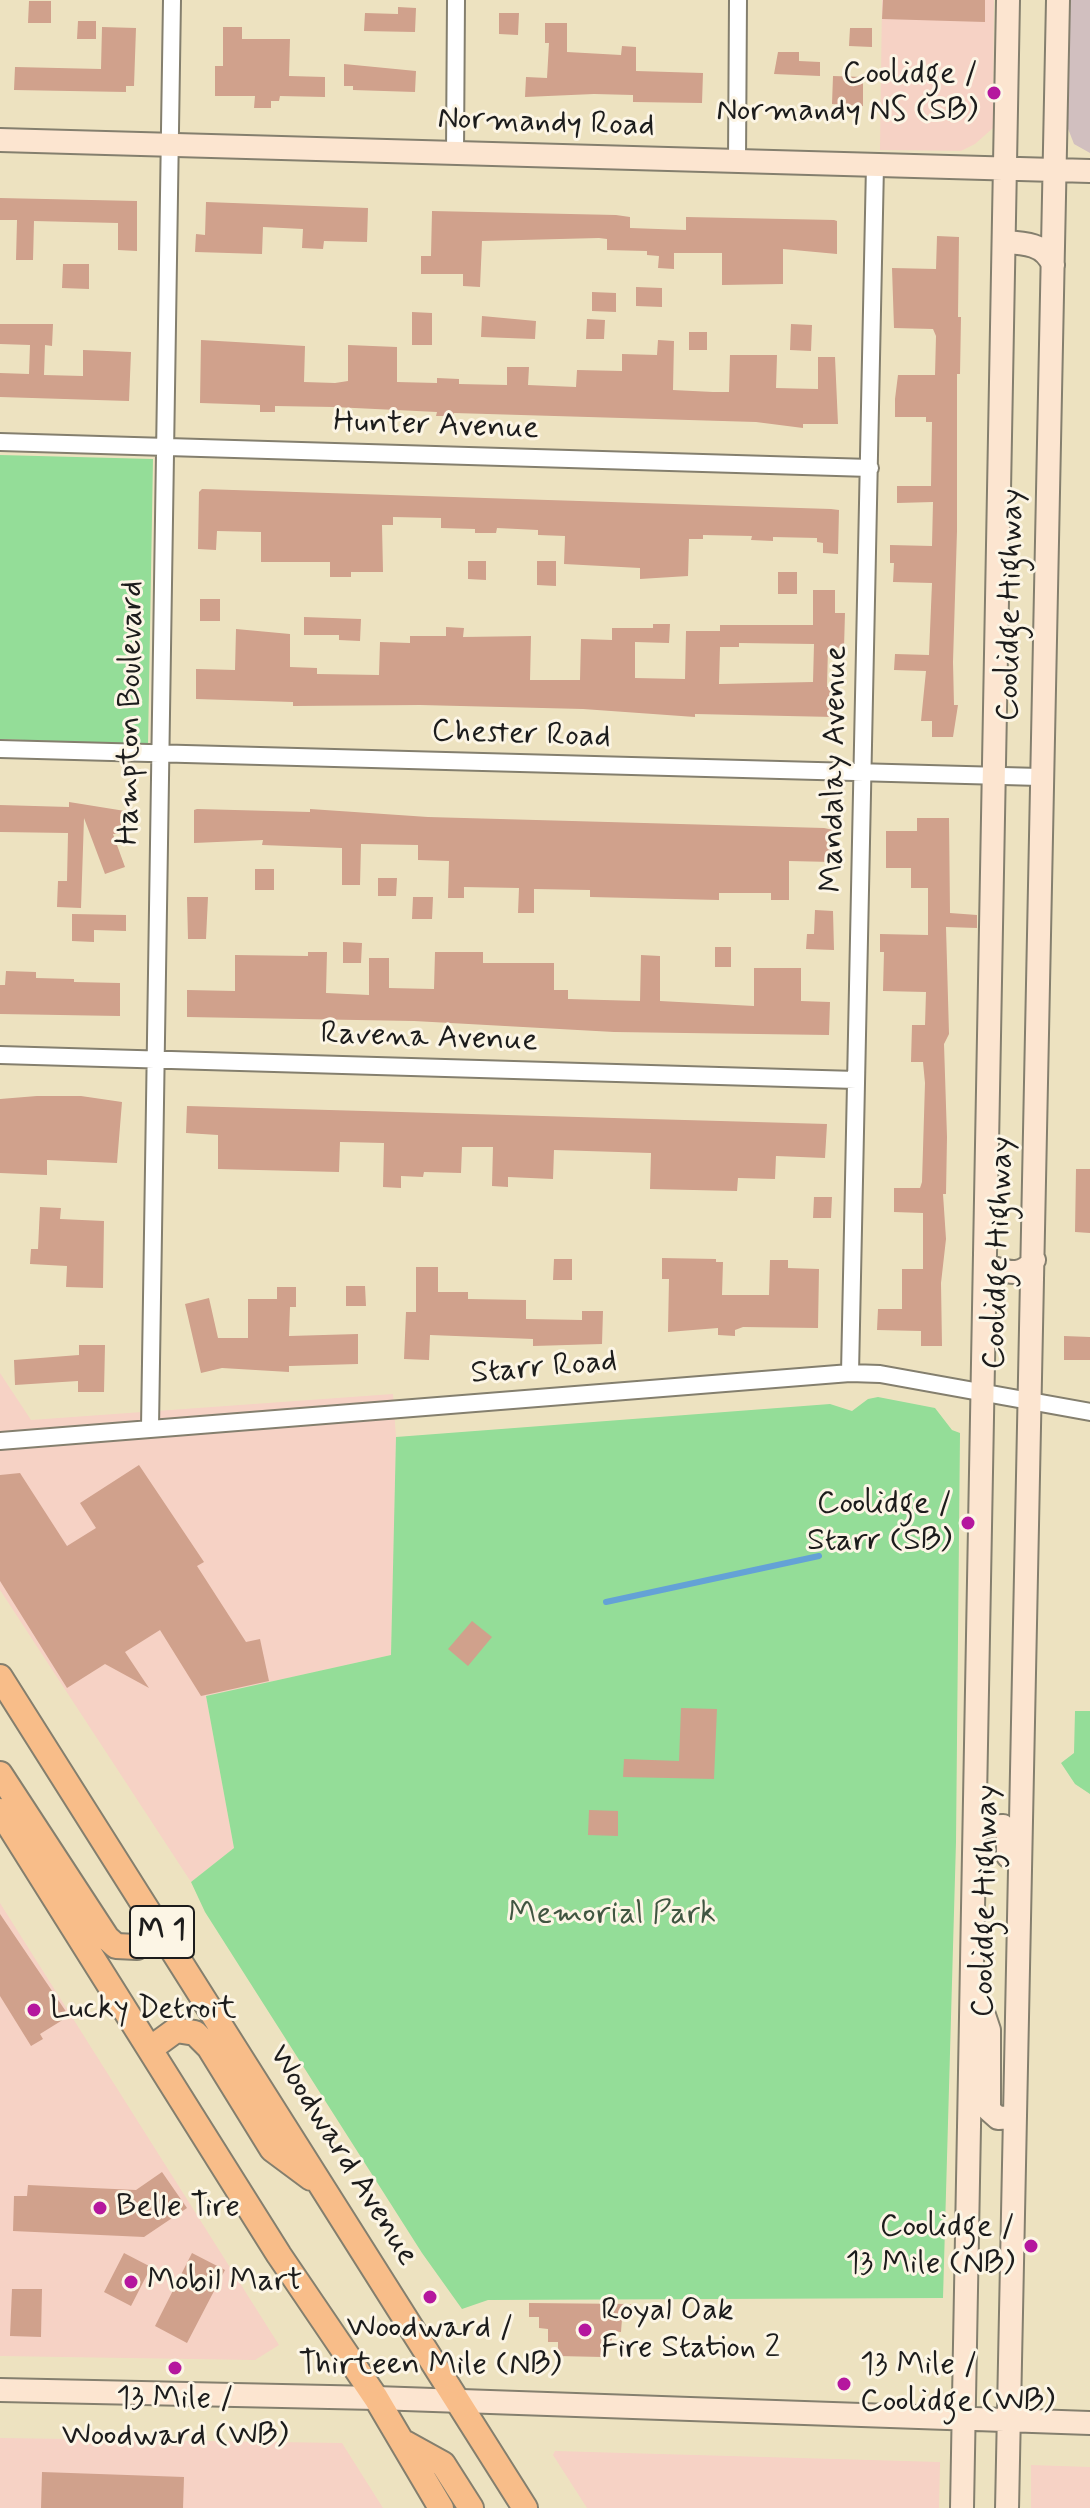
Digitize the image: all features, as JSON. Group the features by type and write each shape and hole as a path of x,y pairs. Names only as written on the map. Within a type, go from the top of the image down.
{"main road":[{"name":"Coolidge Highway","path":"962,2508 1008,0"},
{"name":"Coolidge Highway","path":"1007,2508 1058,0"},
{"name":"Normandy Road","path":"0,140 1090,171"},
{"path":"1004,242 1038,247 1048,253 1053,265"},
{"path":"986,1266 1018,1273 1027,1269 1034,1260"},
{"name":"Woodward Avenue","path":"0,1677 525,2508"},
{"path":"0,1774 107,1938 116,1946 137,1947 147,1937 153,1918"},
{"name":"M 1","path":"0,1811 279,2255 376,2398 441,2508"},
{"path":"975,1827 1000,1825 1008,1834 1006,1944 1017,1992"},
{"path":"972,1977 989,2030 989,2110 998,2118 1015,2117"},
{"path":"150,2049 176,2030 195,2033 209,2047 272,2149 323,2186"},
{"path":"0,2390 376,2398 1090,2423"},
{"path":"402,2442 443,2464 471,2508"}],"street":[{"name":"Hampton Boulevard","path":"150,1427 172,0"},
{"path":"455,153 456,0"},
{"path":"737,161 738,0"},
{"name":"Mandalay Avenue","path":"850,1373 875,165"},
{"name":"Hunter Avenue","path":"0,442 870,468"},
{"name":"Chester Road","path":"0,749 1040,777"},
{"name":"Ravena Avenue","path":"0,1055 856,1080"},
{"name":"Starr Road","path":"0,1441 850,1373 880,1374 1090,1412"}],"shaded area":[{"path":"882,0 994,0 993,128 975,144 961,151 880,150"},
{"path":"1068,0 1090,0 1090,153 1074,144 1065,121"},
{"path":"0,1373 31,1420 393,1394 396,1437 391,1655 206,1696 234,1848 191,1882 0,1590"},
{"path":"0,1903 279,2345 255,2360 0,2356"},
{"path":"0,2438 342,2443 383,2508 0,2508"},
{"path":"555,2451 940,2462 939,2508 587,2508 553,2455"},
{"path":"1031,2465 1090,2467 1090,2508 1031,2508"}],"green space":[{"path":"0,455 153,459 148,745 0,739"},
{"name":"Memorial Park","path":"878,1397 935,1408 952,1430 960,1433 956,1842 943,2298 488,2300 462,2309 422,2253 205,1912 191,1882 234,1848 206,1696 391,1655 396,1437 830,1404 852,1411 868,1399"},
{"path":"1075,1711 1090,1711 1090,1794 1075,1784 1061,1763 1074,1753"}],"building":[{"path":"883,0 985,0 985,22 882,19"},
{"path":"29,1 51,1 51,23 28,23"},
{"path":"398,7 416,8 415,32 364,31 365,13 398,14"},
{"path":"499,13 519,13 518,35 499,34"},
{"path":"78,21 96,21 96,39 77,39"},
{"path":"545,23 567,23 567,52 621,55 622,46 636,47 636,71 703,73 702,103 633,102 633,95 525,97 526,77 547,78 549,43 545,43"},
{"path":"102,27 136,28 134,86 126,86 126,92 14,90 15,67 101,69"},
{"path":"223,27 242,27 242,39 290,39 289,76 325,77 325,97 280,96 279,101 271,101 271,108 254,108 255,96 215,96 215,66 223,66"},
{"path":"850,28 872,28 872,47 849,46"},
{"path":"778,52 799,52 799,61 820,62 820,76 774,74"},
{"path":"344,64 416,71 415,92 353,90 353,86 344,86"},
{"path":"833,76 863,77 863,106 832,104"},
{"path":"0,198 137,201 137,251 118,250 118,223 34,221 33,260 16,260 17,220 0,220"},
{"path":"206,202 368,208 367,242 324,241 323,249 302,248 303,229 263,227 262,254 195,252 196,234 205,235"},
{"path":"432,211 616,215 630,217 630,228 686,230 686,217 834,220 837,221 837,254 783,249 783,284 722,285 722,253 674,253 674,269 658,268 659,256 647,255 647,251 607,250 607,239 482,241 480,287 463,286 463,274 421,274 421,256 431,256"},
{"path":"937,236 959,237 958,317 961,317 960,374 957,374 953,662 954,705 958,705 953,737 932,737 932,721 921,721 926,671 894,670 895,654 929,655 932,583 893,582 894,563 890,563 890,545 932,546 933,502 897,503 897,486 931,486 932,422 926,422 926,417 895,417 895,399 898,375 935,375 936,336 933,329 894,328 892,268 936,269"},
{"path":"63,264 89,264 89,289 62,288"},
{"path":"636,287 662,288 662,307 636,306"},
{"path":"592,292 616,293 616,312 592,311"},
{"path":"412,312 432,313 432,345 412,345"},
{"path":"482,316 536,321 535,339 481,337"},
{"path":"587,319 605,320 604,339 586,339"},
{"path":"0,324 53,324 52,346 45,345 44,375 83,376 83,350 131,352 129,401 0,397 0,373 29,374 30,345 0,344"},
{"path":"791,324 812,325 811,351 790,350"},
{"path":"689,332 707,332 707,350 689,350"},
{"path":"201,340 305,346 304,382 335,383 348,381 348,345 397,347 397,382 437,383 437,378 459,379 459,384 507,385 507,367 529,367 528,385 576,387 577,370 622,371 622,354 657,355 658,340 674,341 673,390 713,392 729,392 730,355 777,355 776,388 818,389 818,357 835,357 838,424 803,424 803,428 756,422 454,413 454,416 436,416 437,412 334,407 275,406 275,412 260,412 260,405 200,403"},
{"path":"202,489 831,509 839,510 838,554 823,553 823,543 817,542 817,538 773,537 773,541 751,540 752,536 703,535 703,539 689,539 688,576 640,579 640,568 564,564 565,536 538,535 538,530 497,528 496,533 475,533 475,529 441,528 441,518 393,517 393,525 382,525 383,572 351,572 351,577 330,577 330,562 261,562 261,532 217,531 216,550 198,549 199,492"},
{"path":"468,561 486,561 486,580 468,579"},
{"path":"537,561 556,561 556,586 537,585"},
{"path":"778,572 797,572 797,594 778,594"},
{"path":"813,590 835,590 835,613 845,613 844,648 828,647 827,687 834,687 834,717 695,714 695,717 583,709 420,705 293,706 293,702 196,699 196,669 235,670 236,629 290,634 290,667 317,668 317,674 379,675 380,642 410,643 410,636 446,636 446,627 464,628 463,637 531,636 530,680 580,680 581,639 612,640 612,628 653,628 653,624 670,624 669,643 635,642 635,678 685,679 686,631 720,631 720,625 813,625","holes":["739,643 814,644 813,682 719,684 720,647 739,647"]},
{"path":"200,599 220,599 220,621 200,621"},
{"path":"304,617 361,619 360,641 339,640 339,635 304,635"},
{"path":"69,802 125,811 125,834 113,834 125,867 105,874 84,818 81,908 57,907 58,881 67,881 68,833 0,832 0,805 69,807"},
{"path":"197,809 310,812 310,809 428,817 824,828 834,830 833,862 789,861 789,900 771,900 771,893 719,893 719,900 590,897 590,890 534,889 534,913 518,913 519,888 464,887 464,898 448,898 449,861 418,860 418,845 361,844 360,885 342,885 342,848 262,845 263,840 194,843 194,810"},
{"path":"917,818 949,818 950,913 977,915 977,928 946,927 949,1034 944,1044 947,1137 946,1194 943,1194 946,1239 941,1283 942,1346 921,1346 921,1331 877,1330 878,1309 902,1309 902,1269 923,1269 923,1213 894,1212 894,1188 920,1188 922,1182 925,1083 923,1062 911,1062 912,1025 925,1025 926,992 883,991 884,952 880,952 880,934 928,935 928,888 911,888 911,868 886,868 886,831 917,831"},
{"path":"255,869 274,869 274,890 255,890"},
{"path":"378,878 397,878 396,896 378,896"},
{"path":"187,897 208,897 206,939 188,939"},
{"path":"413,897 433,897 432,919 412,919"},
{"path":"815,910 833,911 834,950 806,949 807,934 814,934"},
{"path":"72,914 126,915 126,931 94,930 94,942 72,941"},
{"path":"343,942 362,943 361,963 343,963"},
{"path":"715,947 731,947 731,967 715,967"},
{"path":"308,952 327,952 326,993 369,995 369,958 389,958 389,988 434,989 435,952 483,952 483,963 554,963 554,990 568,990 568,999 640,1001 641,955 660,956 660,1001 754,1006 754,968 801,968 801,1001 830,1002 829,1035 614,1032 414,1021 187,1017 187,990 235,991 235,955 308,956"},
{"path":"6,971 36,972 36,978 74,979 74,982 120,983 120,1016 0,1014 0,985 5,985"},
{"path":"81,1096 122,1102 117,1163 47,1160 47,1175 0,1173 0,1099"},
{"path":"187,1106 827,1124 825,1158 776,1156 775,1179 738,1178 737,1191 650,1189 651,1153 554,1150 553,1179 508,1177 508,1187 492,1186 493,1147 462,1147 461,1173 424,1172 423,1177 401,1176 401,1188 383,1187 384,1143 340,1142 339,1172 218,1169 218,1135 186,1133"},
{"path":"1076,1169 1090,1169 1090,1233 1075,1232"},
{"path":"814,1197 832,1197 831,1218 813,1218"},
{"path":"40,1207 61,1208 60,1219 104,1221 103,1288 66,1287 67,1266 30,1264 31,1249 38,1249"},
{"path":"662,1258 716,1259 716,1262 723,1262 722,1295 769,1295 770,1260 788,1260 788,1268 819,1269 818,1328 743,1327 735,1330 735,1336 718,1335 718,1328 668,1332 669,1279 662,1279"},
{"path":"554,1259 572,1259 572,1280 553,1280"},
{"path":"416,1267 438,1267 438,1292 468,1292 468,1299 526,1300 526,1319 582,1320 582,1311 603,1311 602,1344 533,1346 533,1339 430,1335 429,1360 404,1359 406,1312 416,1312"},
{"path":"346,1286 365,1286 366,1306 346,1306"},
{"path":"277,1287 296,1287 296,1307 290,1307 289,1336 358,1334 358,1364 289,1366 289,1372 222,1368 201,1373 185,1304 209,1298 218,1338 248,1338 248,1299 277,1299"},
{"path":"1064,1336 1090,1337 1090,1360 1064,1360"},
{"path":"79,1345 105,1345 104,1392 78,1392 78,1381 15,1385 14,1360 79,1355"},
{"path":"139,1465 204,1562 197,1566 246,1642 260,1639 269,1681 201,1696 160,1630 125,1652 149,1688 105,1664 67,1688 0,1581 0,1475 20,1473 67,1546 96,1528 80,1503"},
{"path":"472,1621 492,1637 468,1666 448,1649"},
{"path":"681,1708 717,1709 714,1779 623,1777 624,1759 679,1761"},
{"path":"589,1810 618,1811 618,1836 588,1835"},
{"path":"0,1914 69,2016 40,2034 43,2039 31,2046 0,1996"},
{"path":"162,2172 187,2208 144,2237 13,2231 14,2196 27,2196 28,2185 136,2190"},
{"path":"124,2253 151,2267 131,2306 104,2292"},
{"path":"192,2253 225,2270 187,2343 155,2326"},
{"path":"12,2289 42,2289 41,2337 10,2336"},
{"name":"Royal Oak Fire Station 2","path":"529,2303 631,2304 631,2319 622,2319 621,2332 612,2331 612,2344 602,2344 602,2357 558,2356 558,2342 548,2342 548,2329 539,2328 539,2317 529,2317"},
{"path":"42,2472 184,2477 183,2508 41,2508"}],"waterway":[{"path":"606,1602 819,1556"}],"place":[{"name":"Coolidge / Normandy NS (SB)","path":"994,93"},
{"name":"Coolidge / Starr (SB)","path":"968,1523"},
{"name":"Lucky Detroit","path":"34,2010"},
{"name":"Belle Tire","path":"100,2208"},
{"name":"Coolidge / 13 Mile (NB)","path":"1031,2246"},
{"name":"Mobil Mart","path":"131,2282"},
{"name":"Woodward / Thirteen Mile (NB)","path":"430,2297"},
{"name":"Royal Oak Fire Station 2","path":"585,2330"},
{"name":"13 Mile / Woodward (WB)","path":"175,2368"},
{"name":"13 Mile / Coolidge (WB)","path":"844,2384"}]}
